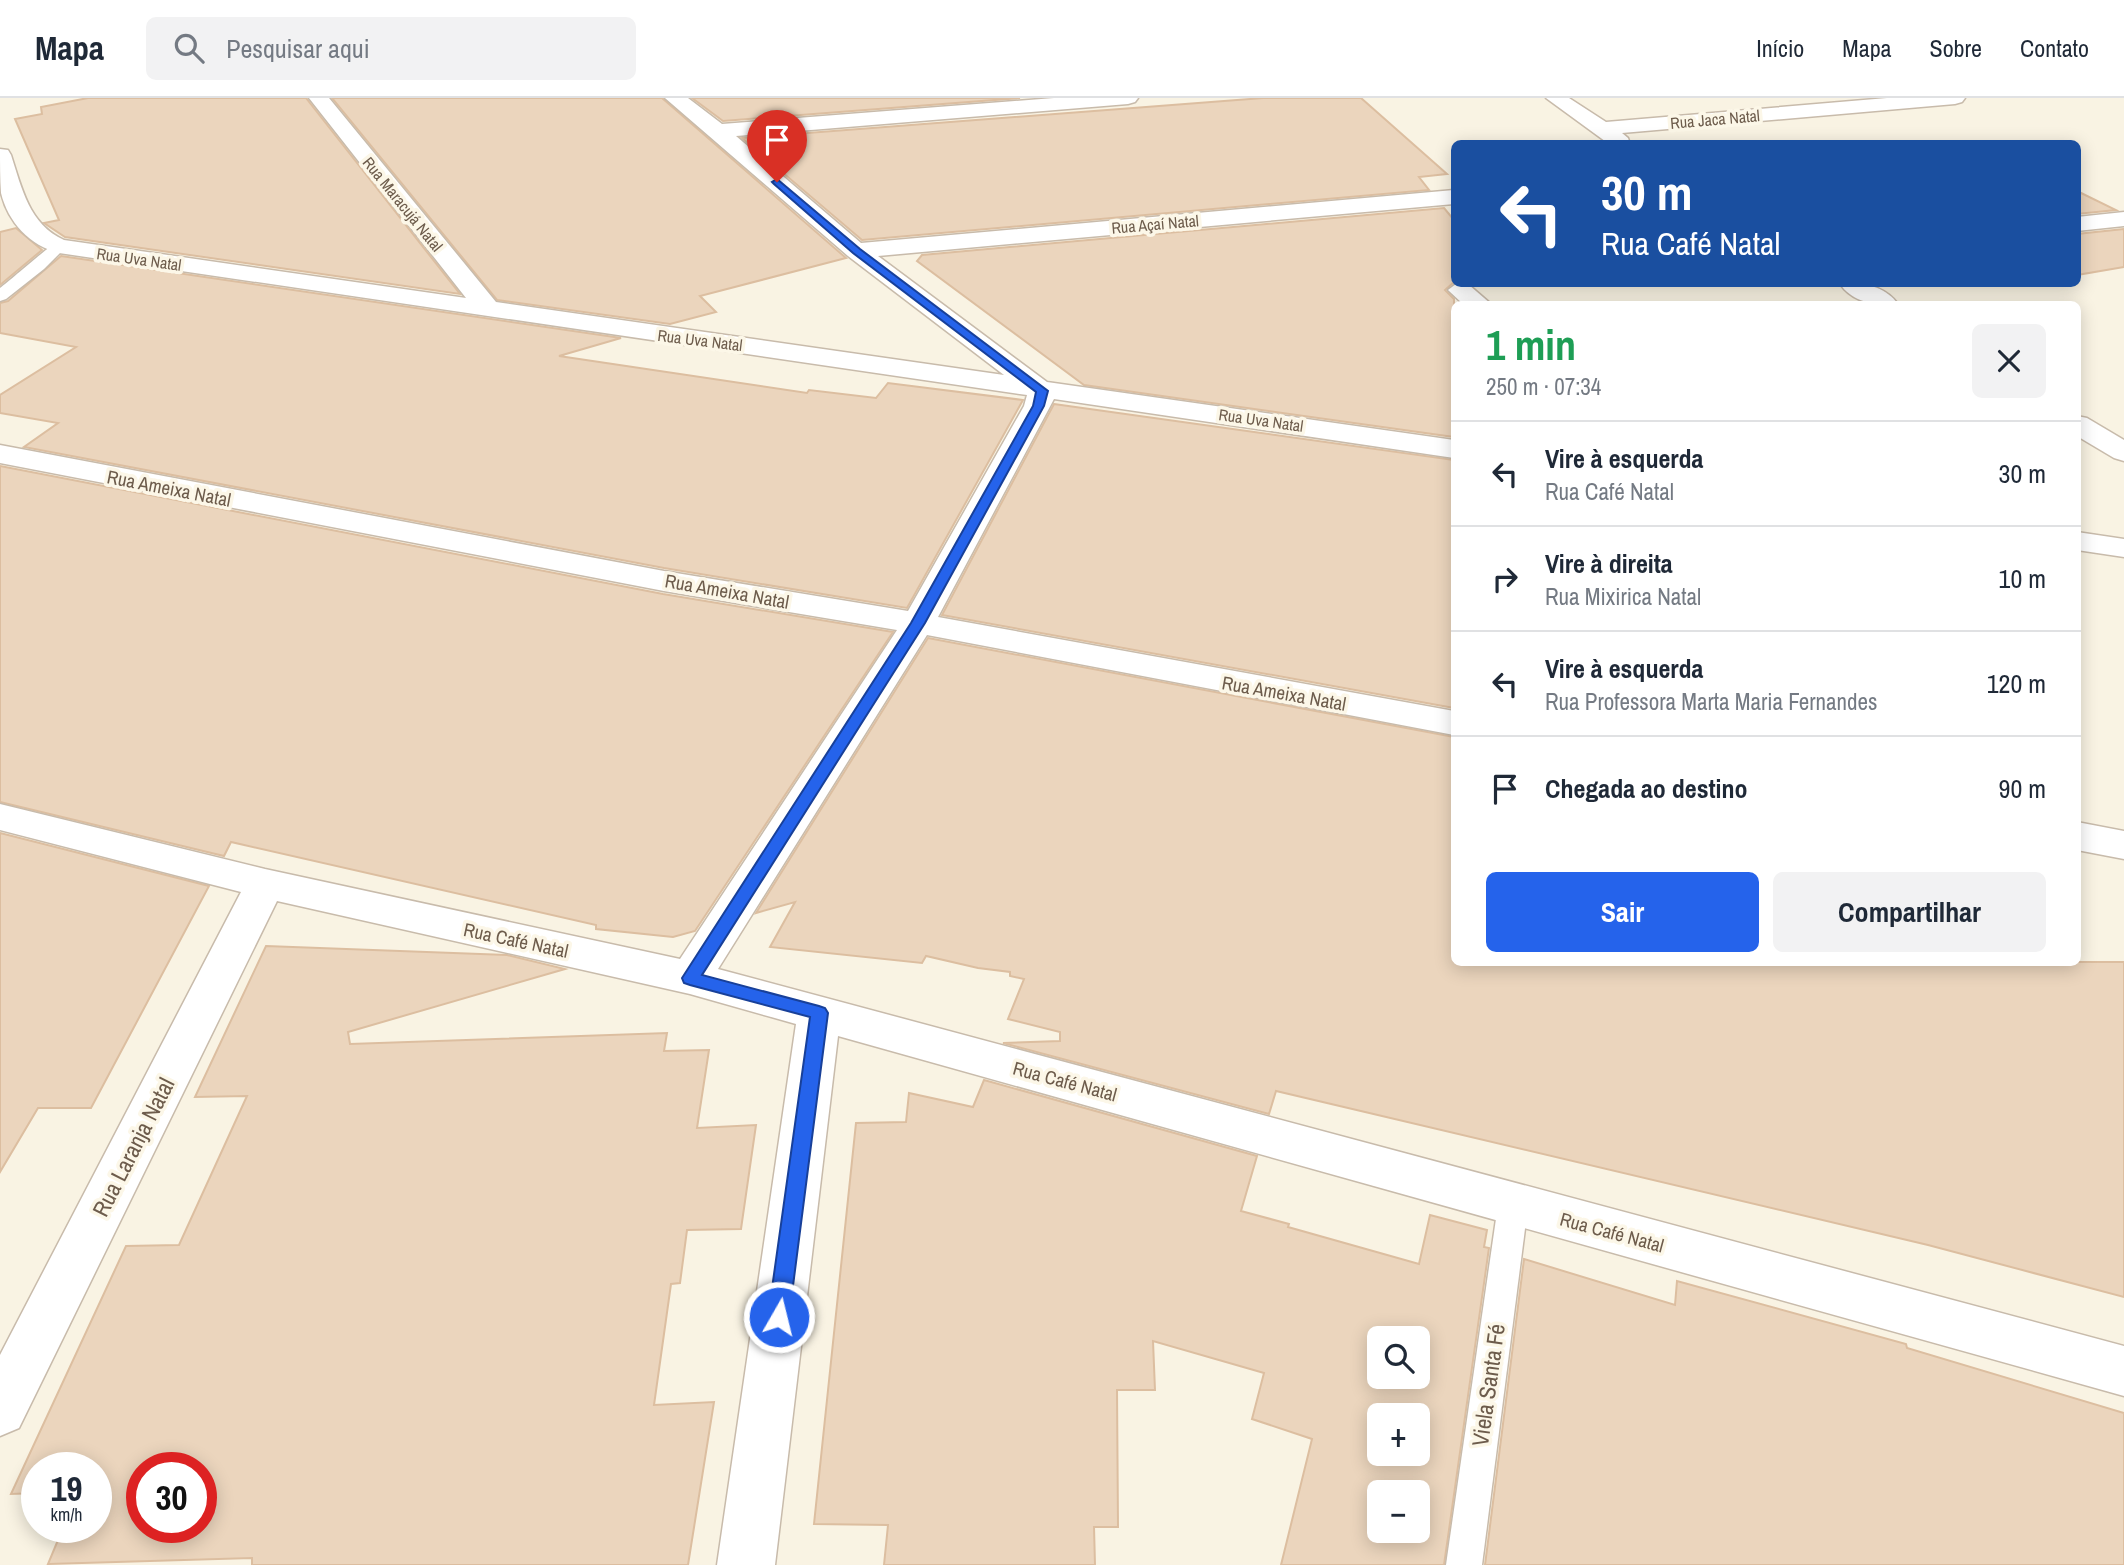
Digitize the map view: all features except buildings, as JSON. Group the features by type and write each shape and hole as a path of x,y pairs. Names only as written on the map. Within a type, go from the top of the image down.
{"street":[{"name":"Rua Maracujá Natal","path":"319,98 488,309"},
{"path":"675,98 718,131 856,251 1042,391 1038,406 918,623 690,978"},
{"path":"718,131 1035,101 1128,98"},
{"path":"1556,98 1617,140"},
{"name":"Rua Jaca Natal","path":"1601,129 1869,102 1955,98"},
{"name":"Rua Uva Natal","path":"0,155 20,217 34,233 59,246 1451,449"},
{"name":"Rua Açaí Natal","path":"856,251 1451,197"},
{"path":"2081,224 2118,223"},
{"path":"1857,287 1880,301"},
{"path":"2081,426 2124,452"},
{"name":"Rua Ameixa Natal","path":"0,454 651,579 918,623 1451,722"},
{"path":"2081,542 2124,548"},
{"name":"Rua Café Natal","path":"0,817 265,884 690,978 2124,1371"},
{"path":"2081,837 2124,845"},
{"name":"Rua Laranja Natal","path":"0,1410 265,884"},
{"path":"746,1565 819,1013"}],"lane":[{"path":"0,296 39,266 59,246"},
{"name":"Viela Santa Fé","path":"1464,1565 1513,1205"}],"route":[{"path":"777,182 856,251 1042,391 1038,406 1004,470 918,623 690,978 819,1013 779,1317"}]}
